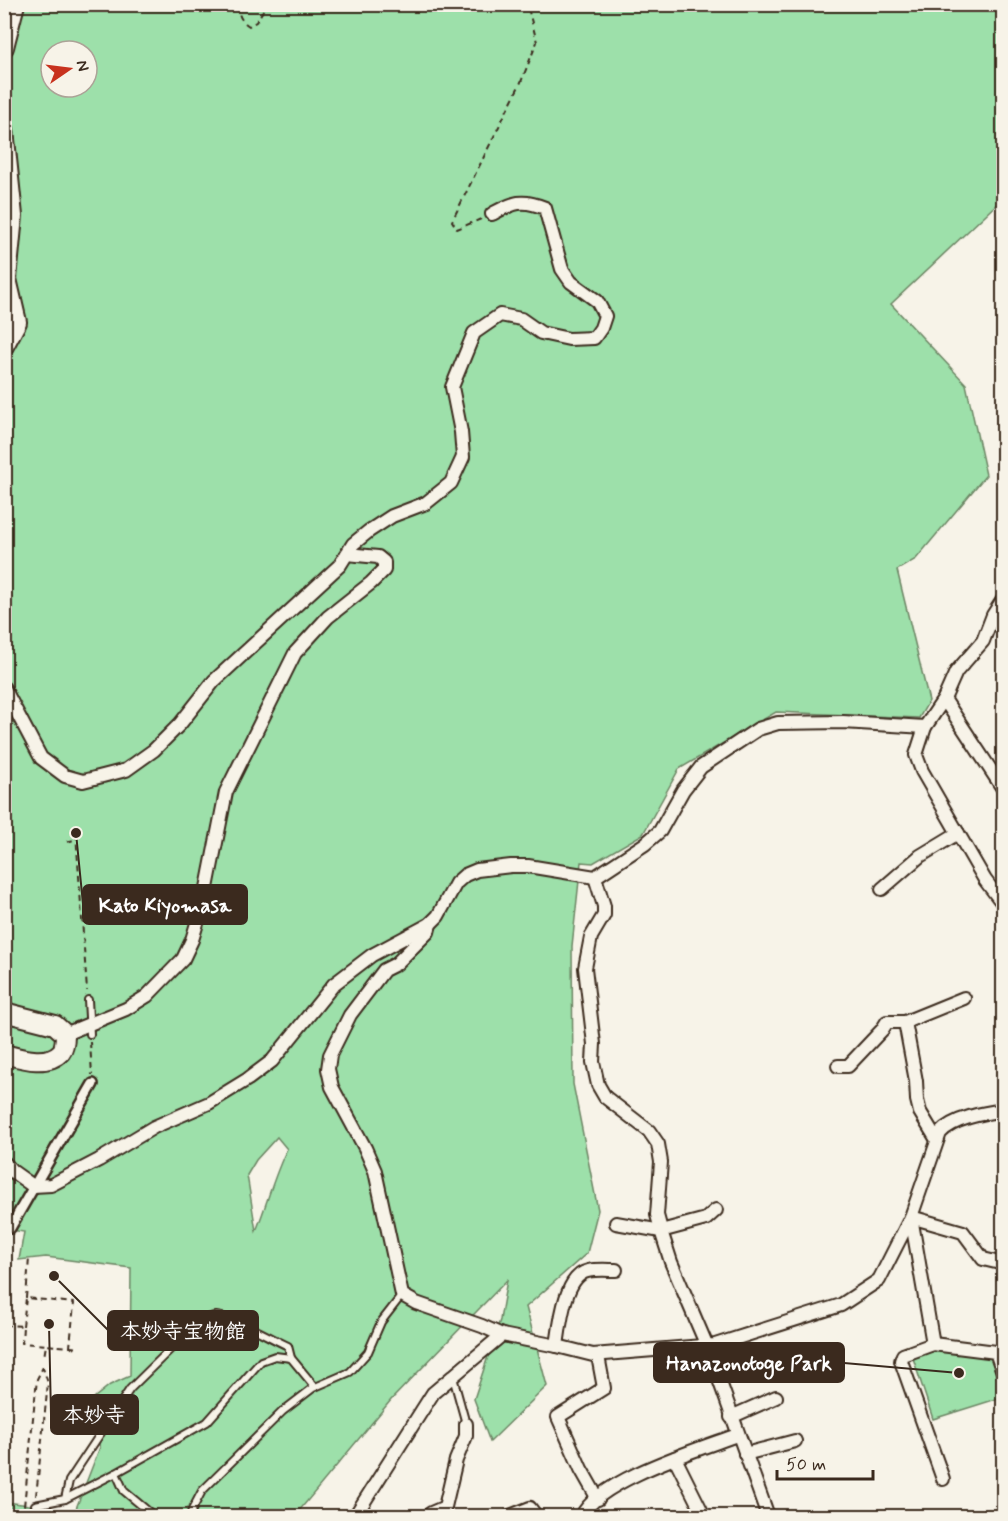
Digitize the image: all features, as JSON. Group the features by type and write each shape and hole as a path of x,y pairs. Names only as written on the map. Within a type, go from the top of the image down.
{"main road":[{"path":"4,47 15,4"},
{"path":"4,130 13,216 8,279 17,322 4,346"},
{"path":"4,1012 55,1024 65,1034 61,1052 51,1058 36,1060 4,1054"}],"street":[{"path":"4,688 40,758 65,776 83,781 126,770 154,750 180,724 214,681 340,565 353,544 392,516 426,503 451,483 463,457 461,432 452,387 474,333 500,315 521,319 541,333 569,339 594,338 605,316 597,301 571,282 562,269 544,208 531,202 515,202 492,214"},
{"path":"65,1034 90,1029 147,996 183,959 192,940 206,893 226,792 296,652 328,617 384,570 384,562 378,557 347,554"},
{"path":"1003,902 985,880 922,771 916,755 926,727 944,699 956,672 983,641 993,615 1004,598"},
{"path":"944,699 1004,790"},
{"path":"4,1162 12,1171 33,1186 51,1185 154,1127 209,1102 273,1061 334,984 372,955 430,924 438,916 456,883 465,875 477,870 528,866 595,877 645,844 660,831 683,790 700,767 758,729 778,723 843,722 926,727"},
{"path":"882,889 920,856 958,833"},
{"path":"595,877 604,906 604,915 591,937 585,968 594,1044 593,1062 598,1085 605,1097 649,1131 658,1144 661,1162 657,1215 661,1231 671,1262 707,1346 768,1516"},
{"path":"430,924 428,932 396,964 384,970 350,1015 333,1048 328,1069 332,1087 375,1171 402,1295 416,1303 502,1335 598,1356 707,1346 826,1310 856,1296 879,1280 911,1217 940,1132 963,1120 1004,1110"},
{"path":"838,1066 848,1066 887,1022 905,1022 964,998"},
{"path":"905,1022 920,1112 937,1140"},
{"path":"10,1228 93,1084"},
{"path":"616,1223 661,1231 706,1219 716,1210"},
{"path":"911,1217 963,1232 982,1259 1004,1264"},
{"path":"911,1217 933,1344"},
{"path":"557,1346 564,1301 574,1280 586,1271 616,1269"},
{"path":"355,1516 433,1393 502,1335"},
{"path":"943,1479 901,1362 903,1354 933,1344 996,1352 1004,1375"},
{"path":"598,1356 604,1388 558,1417 581,1469 598,1499"},
{"path":"731,1417 776,1396"},
{"path":"429,1516 431,1512 445,1507 456,1460 466,1436 466,1424"},
{"path":"582,1516 585,1509 614,1486 639,1472 738,1435"},
{"path":"745,1454 795,1441"},
{"path":"675,1458 704,1516"},
{"path":"510,1516 530,1508 536,1516"}],"lane":[{"path":"88,1000 90,1029"},
{"path":"190,1516 202,1491 283,1412 315,1387 350,1372 368,1352 381,1322 402,1295"},
{"path":"65,1499 69,1481 130,1389 194,1326 205,1319 214,1316 235,1322 288,1346 291,1358 315,1387"},
{"path":"36,1505 65,1499 207,1422 261,1361 275,1356 291,1358"},
{"path":"453,1377 466,1424"},
{"path":"116,1473 124,1491 154,1516"}],"path":[{"path":"239,4 238,10 242,22 249,26 256,22 267,4"},
{"path":"492,214 457,229 452,221 520,82 537,42 527,4"},
{"path":"76,833 88,1000"},
{"path":"67,842 77,838"},
{"path":"90,1029 93,1084"},
{"path":"29,1258 22,1343 80,1348"},
{"path":"27,1298 74,1303 70,1347"},
{"path":"4,1325 24,1326"},
{"path":"44,1357 46,1345"},
{"path":"23,1516 37,1379 43,1367 48,1383 36,1505"}],"green space":[{"path":"5,5 1003,5 1003,198 891,304 966,384 986,475 916,559 897,570 929,701 919,718 776,712 679,769 643,834 593,863 581,862 572,946 573,1084 598,1210 587,1253 526,1307 547,1386 490,1442 474,1399 500,1320 507,1280 391,1400 297,1516 5,1516 4,1497 6,1502 75,1511 100,1447 84,1406 110,1385 130,1376 131,1268 46,1257 19,1260 24,1232 5,1229","holes":["277,1137 287,1149 278,1169 256,1231 247,1175 256,1160"]},
{"path":"930,1349 989,1355 1000,1375 1003,1397 933,1419 913,1358"}],"place":[{"name":"Kato Kiyomasa","path":"76,833"},
{"name":"本妙寺宝物館","path":"54,1276"},
{"name":"本妙寺","path":"49,1324"},
{"name":"Hanazonotoge Park","path":"959,1373"}]}
